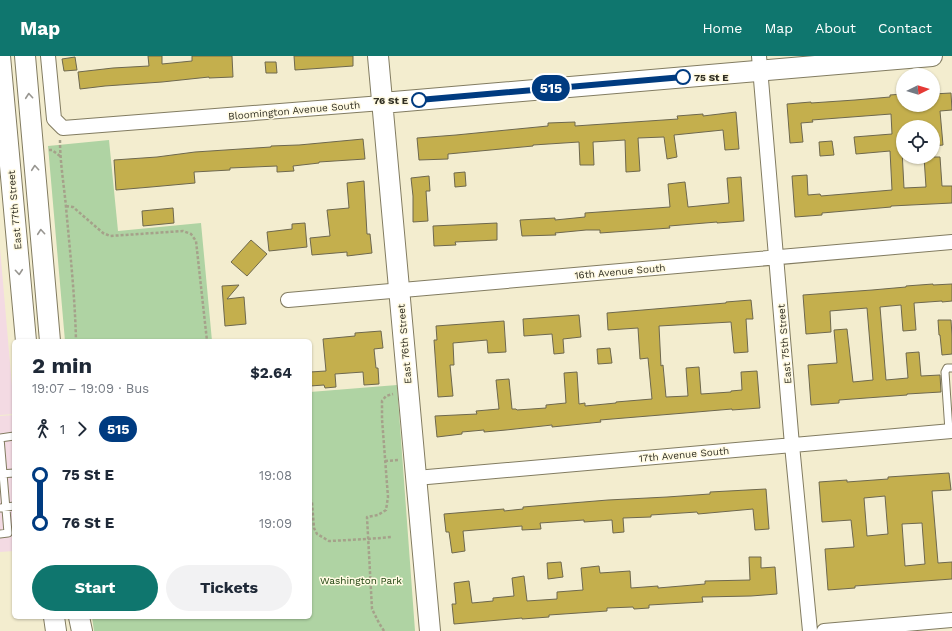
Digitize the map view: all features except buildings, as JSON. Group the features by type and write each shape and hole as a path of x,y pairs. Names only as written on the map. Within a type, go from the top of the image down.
{"street":[{"name":"East 77th Street","path":"0,56 4,136 26,339"},
{"path":"25,56 38,141 50,339"},
{"path":"48,56 54,119 63,128"},
{"name":"East 76th Street","path":"378,56 430,631"},
{"name":"Bloomington Avenue South","path":"63,128 382,103 759,63 932,56"},
{"name":"East 75th Street","path":"759,63 777,257 792,445 810,631"},
{"path":"4,136 38,141"},
{"name":"16th Avenue South","path":"288,300 952,242"},
{"name":"17th Avenue South","path":"416,478 951,431"},
{"path":"54,619 56,631"},
{"path":"79,619 82,631"},
{"path":"824,631 952,620"}],"lane":[{"path":"951,431 945,372 948,368 952,368"},
{"path":"0,534 8,533 3,507 0,438 12,436"},
{"path":"2,474 12,473"}],"path":[{"path":"63,128 60,140 60,156 66,206 76,339"},
{"path":"38,141 60,156"},
{"path":"66,206 73,207 110,236 183,231 191,234 196,241 207,339"},
{"path":"384,631 372,608 367,517 378,515 386,510 388,497 382,401 386,396 395,394"},
{"path":"312,503 314,528 317,534 329,541 392,537"}],"shaded area":[{"path":"0,248 12,386 12,414 0,415"},
{"path":"12,415 12,551 0,552 0,416"}],"green space":[{"path":"109,140 118,231 201,223 212,339 65,339 48,146"},
{"name":"Washington Park","path":"397,385 415,631 94,631 92,619 312,619 312,392"}],"bus line":[{"name":"515","path":"419,100 683,77"}],"place":[{"name":"75 St E","path":"683,77"},
{"name":"76 St E","path":"419,100"}]}
